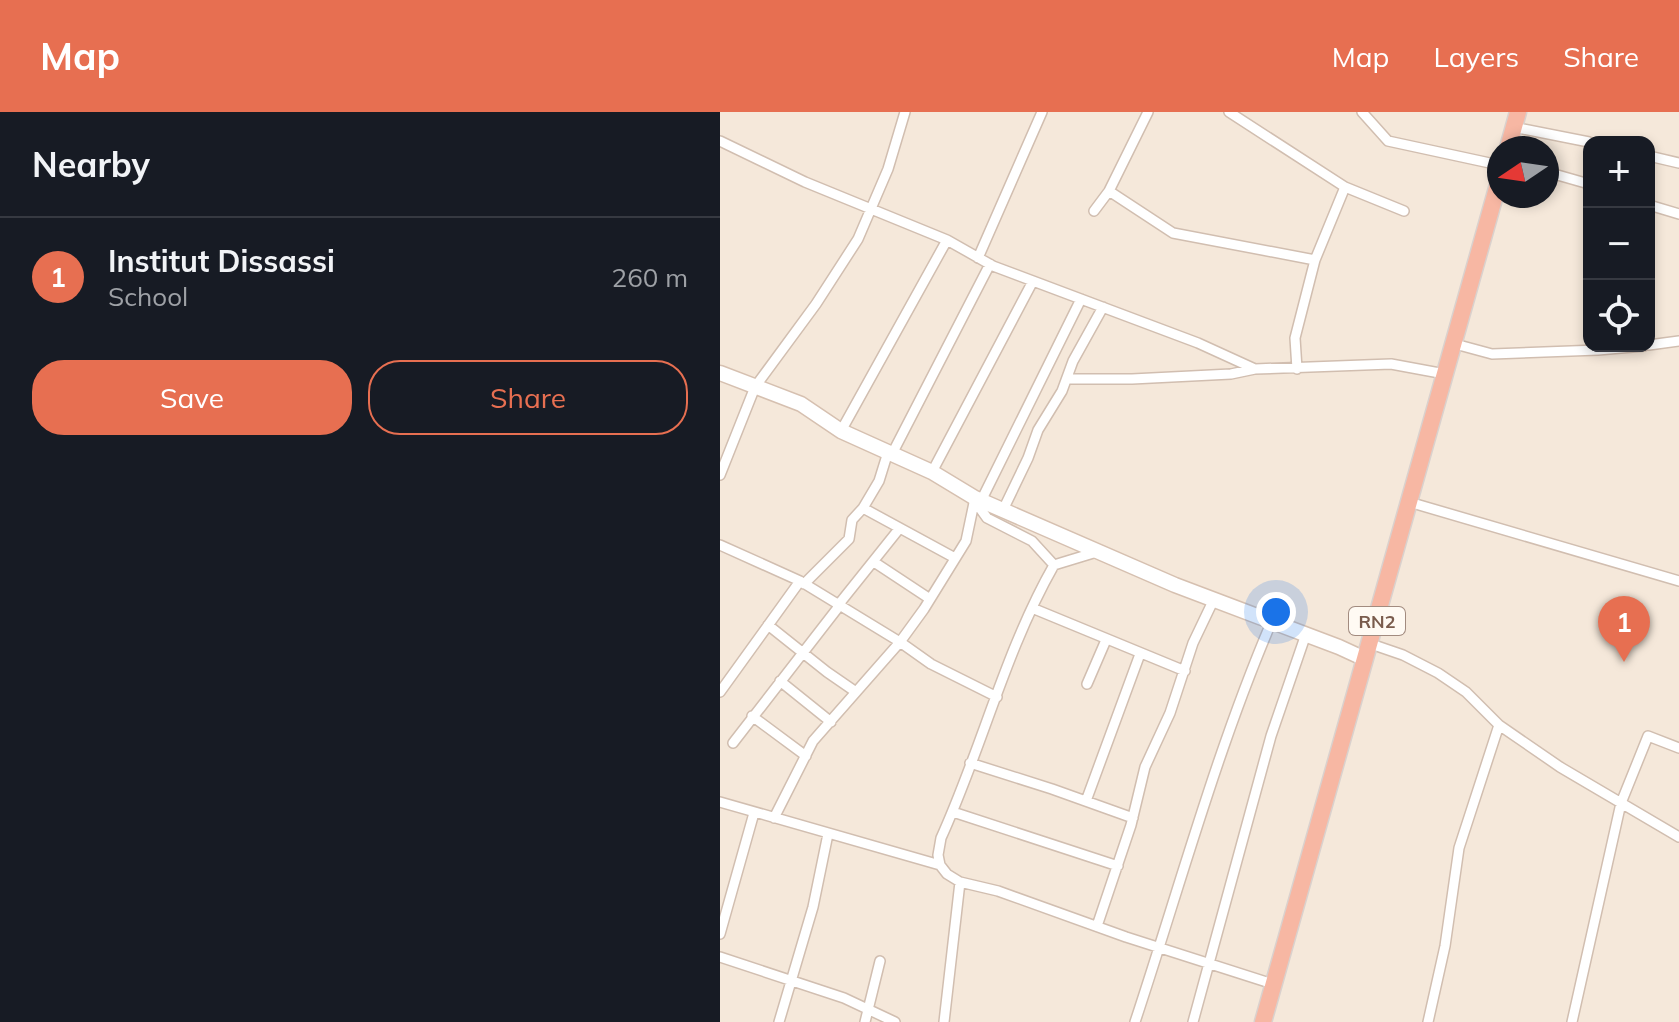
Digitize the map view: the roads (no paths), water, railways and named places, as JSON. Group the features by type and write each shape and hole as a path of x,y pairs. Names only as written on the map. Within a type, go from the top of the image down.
{"highway":[{"name":"RN2","path":"1263,1022 1492,208"}],"street":[{"path":"720,475 755,387 816,304 858,239 888,169 905,112"},
{"path":"978,258 1042,112"},
{"path":"1094,211 1109,191 1148,112"},
{"path":"1229,112 1345,187 1404,211"},
{"path":"1362,112 1388,141 1487,162"},
{"path":"1516,120 1583,140"},
{"path":"720,141 805,182 947,240 990,264 1198,343 1255,369"},
{"path":"1655,157 1679,163"},
{"path":"1559,175 1583,182"},
{"path":"1297,369 1295,338 1315,260 1345,187"},
{"path":"1109,191 1173,233 1315,260"},
{"path":"1655,207 1679,214"},
{"path":"841,431 947,240"},
{"path":"720,692 802,583 849,539 852,520 879,481 890,453 990,264"},
{"path":"932,472 1033,281"},
{"path":"774,818 813,741 900,642 966,541 977,500 1081,299"},
{"path":"1003,510 1038,430 1068,379 1073,361 1103,307"},
{"path":"1655,345 1679,341"},
{"path":"1455,344 1492,354 1583,351"},
{"path":"1068,379 1132,379 1231,374 1255,369 1391,364 1445,374"},
{"path":"720,373 801,404 841,431 932,472 977,500 1175,585 1306,634 1368,652 1403,655 1466,692 1499,725 1679,837"},
{"path":"977,500 987,518 1032,541 1054,565"},
{"path":"1409,502 1679,581"},
{"path":"863,508 955,558"},
{"path":"733,743 899,529"},
{"path":"720,545 802,583 931,664 997,697"},
{"path":"1100,551 1054,565 1032,608 941,838 940,865 960,882 998,891 1209,965 1273,984"},
{"path":"874,562 930,599"},
{"path":"1097,926 1133,818 1145,767 1170,713 1193,643 1214,599"},
{"path":"1032,608 1185,671"},
{"path":"1135,1022 1197,827 1251,670 1271,623"},
{"path":"768,625 856,692"},
{"path":"1193,1022 1271,736 1306,634"},
{"path":"1087,684 1106,640"},
{"path":"1086,801 1140,654"},
{"path":"780,681 831,722"},
{"path":"752,716 806,756"},
{"path":"1428,1022 1445,946 1459,848 1499,725"},
{"path":"1572,1022 1621,803 1648,736 1679,748"},
{"path":"970,763 1133,818"},
{"path":"720,802 940,865"},
{"path":"953,812 1118,866"},
{"path":"720,934 754,813"},
{"path":"779,1022 813,907 828,834"},
{"path":"944,1022 960,882"},
{"path":"720,957 793,981 895,1022"},
{"path":"865,1022 880,961"}],"place":[{"name":"Institut Dissassi","path":"1624,662"}]}
